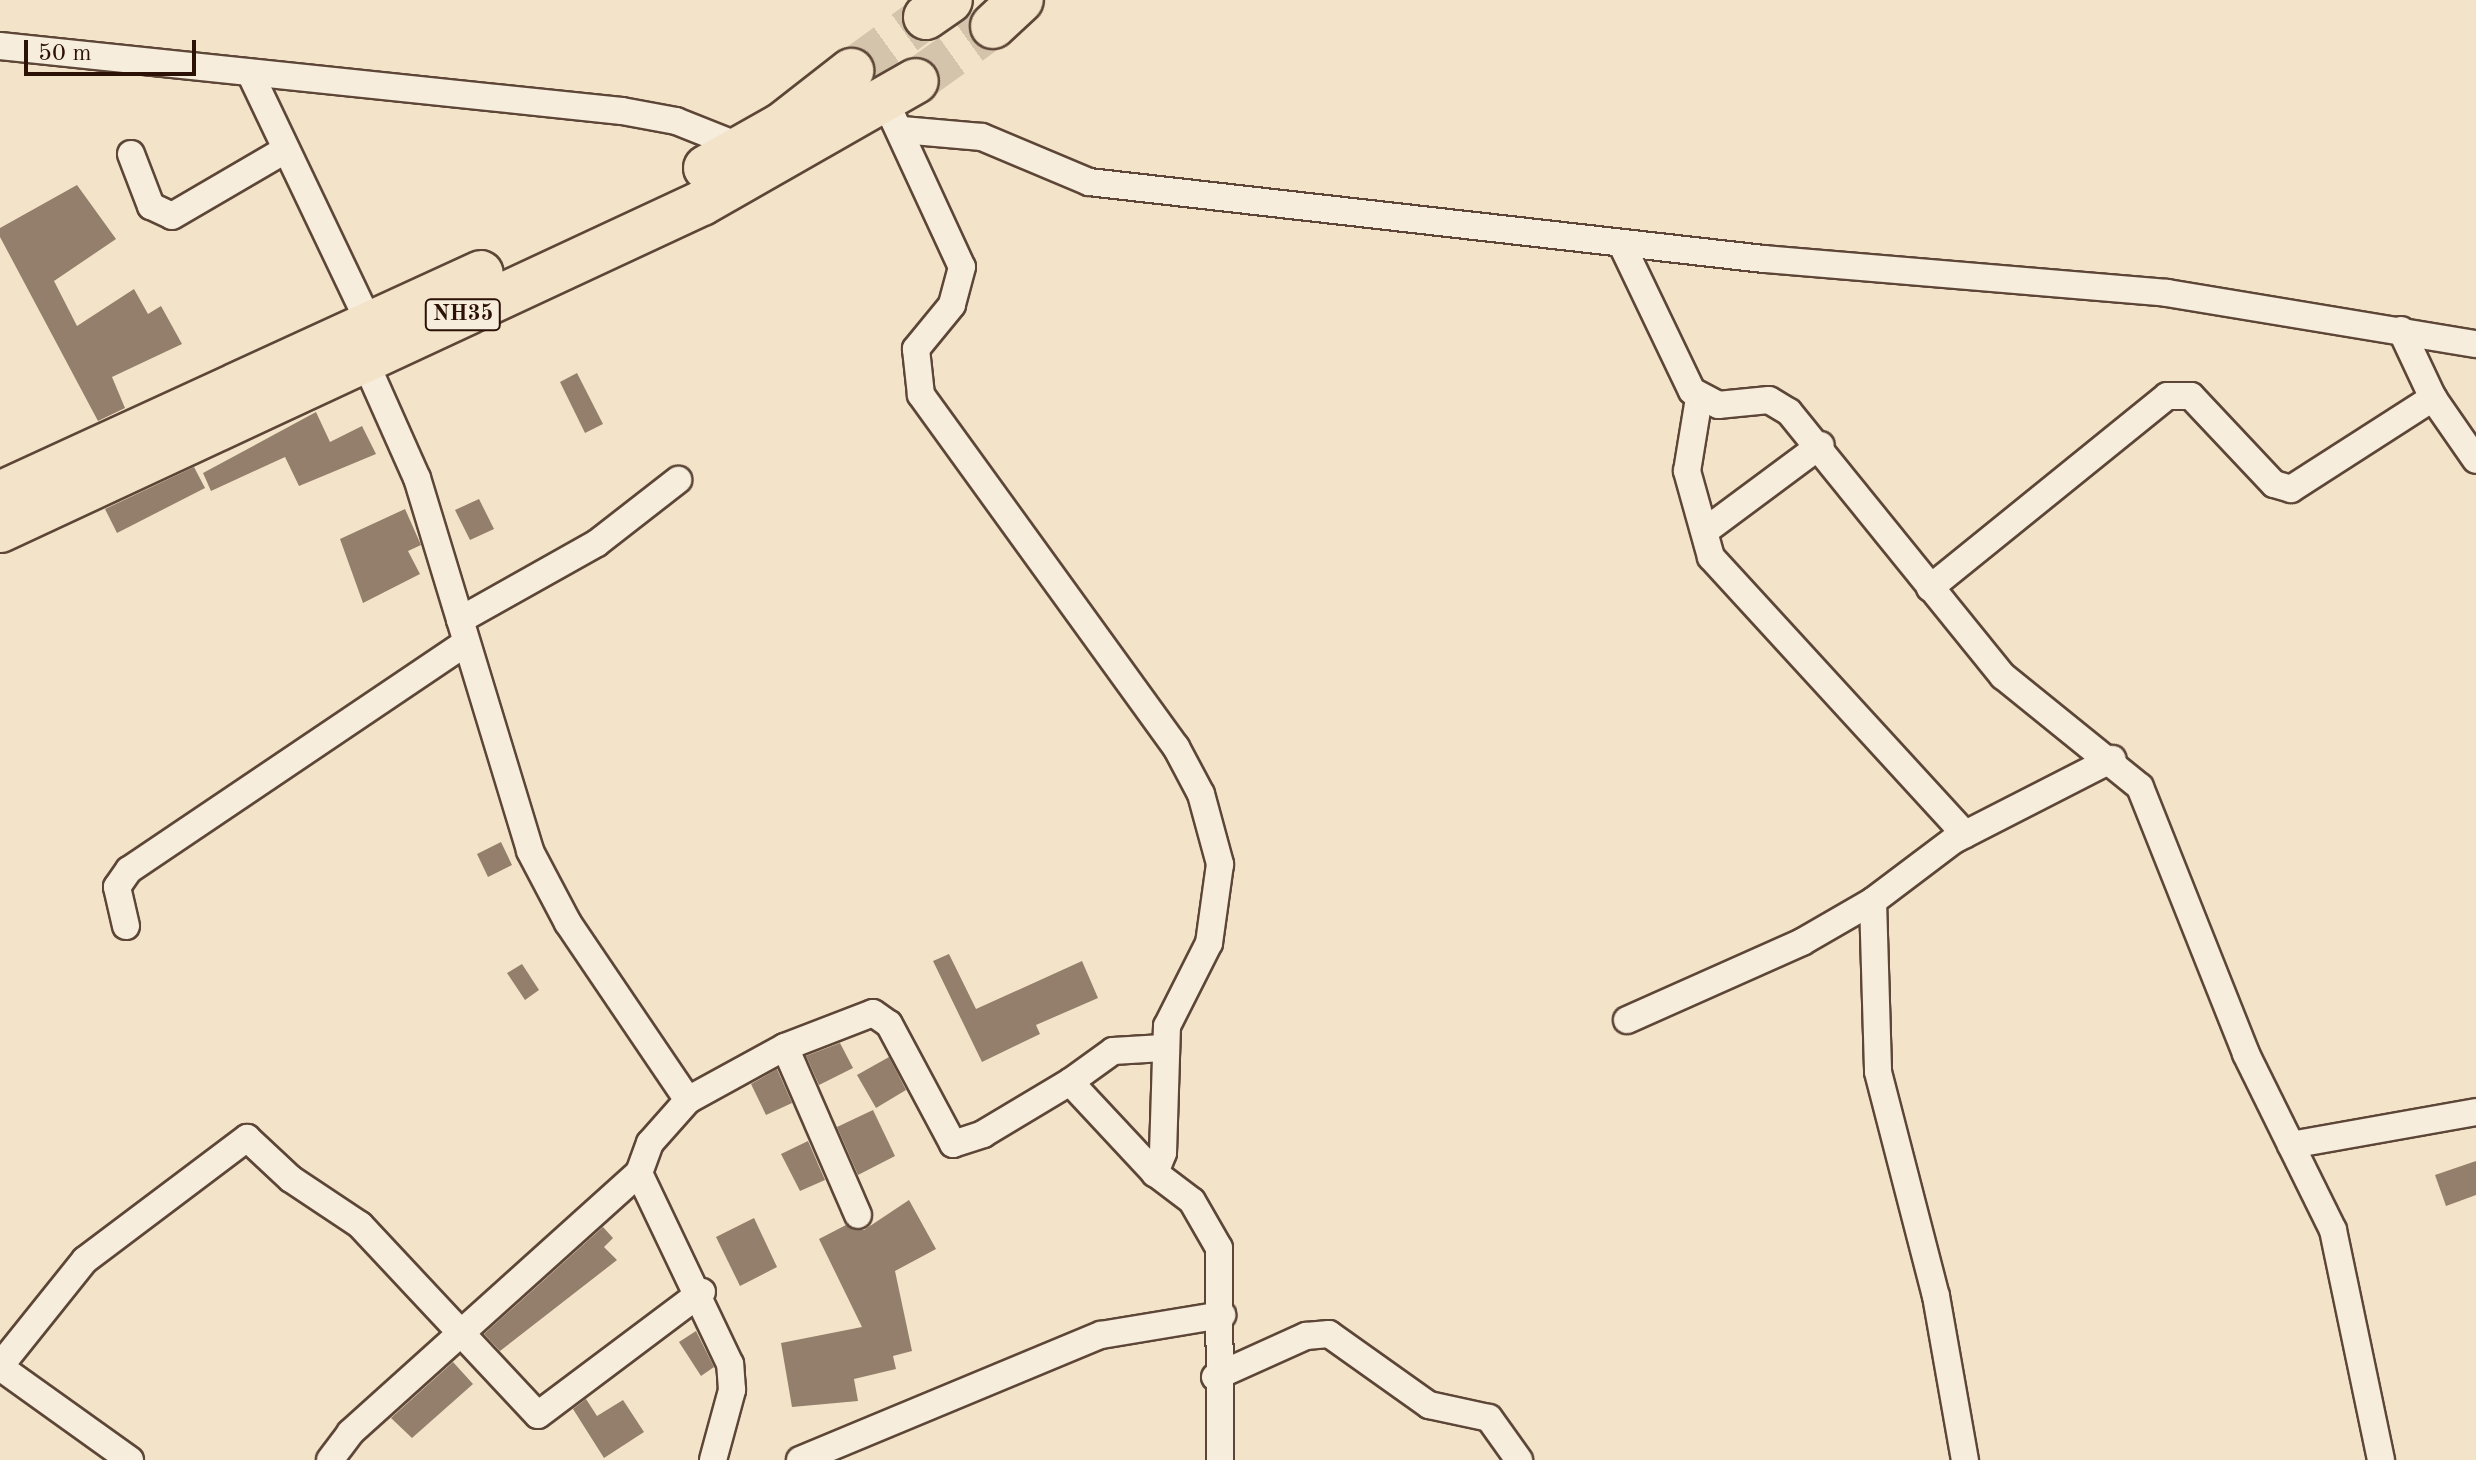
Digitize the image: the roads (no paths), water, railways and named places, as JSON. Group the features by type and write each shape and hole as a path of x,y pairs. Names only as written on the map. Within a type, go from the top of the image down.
{"highway":[{"name":"NH35","path":"0,530 362,338 744,148 851,71"},
{"name":"NH35","path":"0,494 362,338 702,203 900,105"}],"street":[{"path":"0,46 622,111 676,121 744,148"},
{"path":"250,73 285,150 417,478 530,851 568,923 688,1100"},
{"path":"900,105 1089,182 1621,243 2167,293 2476,344"},
{"path":"900,105 962,267 952,305 916,349 921,395 1176,747 1211,825 1221,896 1163,1048 1163,1153 1155,1173"},
{"path":"131,154 151,206 172,216 285,150"},
{"path":"1621,243 1699,398 1686,458 1717,566 1965,834"},
{"path":"2401,330 2433,398 2476,460"},
{"path":"1930,588 2167,396 2191,396 2274,484 2291,489 2433,398"},
{"path":"1699,398 1718,405 1769,400 1821,445 1930,588 2003,676 2112,759 2150,804 2234,1027 2291,1145 2343,1265 2381,1460"},
{"path":"1705,531 1821,445"},
{"path":"126,926 117,887 129,870 463,632 597,543 678,480"},
{"path":"1627,1020 1765,959 1873,901 1965,834 2112,759"},
{"path":"1873,901 1878,1072 1936,1296 1965,1460"},
{"path":"330,1460 350,1433 462,1336 639,1173 650,1143 688,1100 785,1047 878,1015 947,1140 959,1145 1070,1082 1113,1051 1163,1048"},
{"path":"785,1047 858,1215"},
{"path":"1070,1082 1155,1173 1192,1201 1211,1227 1224,1270 1215,1377 1220,1460"},
{"path":"2291,1145 2476,1112"},
{"path":"130,1460 0,1366 85,1260 247,1138 291,1179 360,1225 526,1407 544,1415 702,1292"},
{"path":"639,1173 702,1292 732,1379 713,1460"},
{"path":"800,1460 1101,1335 1222,1315"},
{"path":"1215,1377 1306,1336 1329,1334 1429,1405 1489,1418 1519,1460"}],"tunnel":[{"path":"851,71 926,17"},
{"path":"916,81 993,26"}]}
